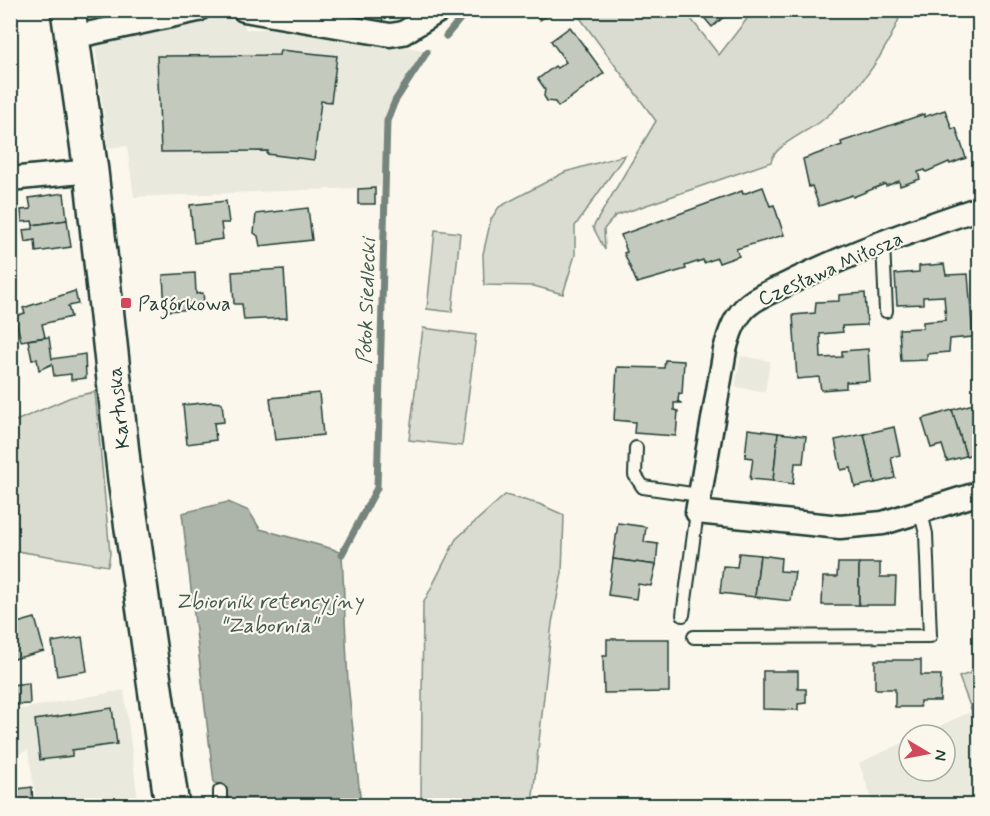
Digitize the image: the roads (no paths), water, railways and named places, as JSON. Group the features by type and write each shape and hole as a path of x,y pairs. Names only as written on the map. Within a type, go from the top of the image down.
{"street":[{"path":"71,24 198,10"},
{"path":"244,10 390,35 403,33 440,10"},
{"name":"Kartuska","path":"71,24 91,171 125,480 172,806"},
{"path":"10,179 91,171"},
{"name":"Czesława Miłosza","path":"698,503 724,350 732,326 744,309 756,299 805,275 883,243 980,208"},
{"path":"698,503 840,527 883,523 980,493"}],"lane":[{"path":"883,243 886,310"},
{"path":"636,448 634,475 643,487 698,503"},
{"name":"Czesława Miłosza","path":"683,615 698,503"},
{"path":"694,637 930,636 926,534 921,513"},
{"path":"220,791 220,806"}],"water":[{"name":"Zbiornik retencyjny \"Zabornia\"","path":"228,502 249,511 260,529 333,549 342,554 348,683 361,805 229,805 227,792 223,785 214,783 182,513"}],"waterway":[{"name":"Potok Siedlecki","path":"446,36 460,19"},
{"name":"Potok Siedlecki","path":"342,554 377,488 387,121 395,101 427,52"}],"place":[{"name":"Pagórkowa","path":"126,303"}]}
